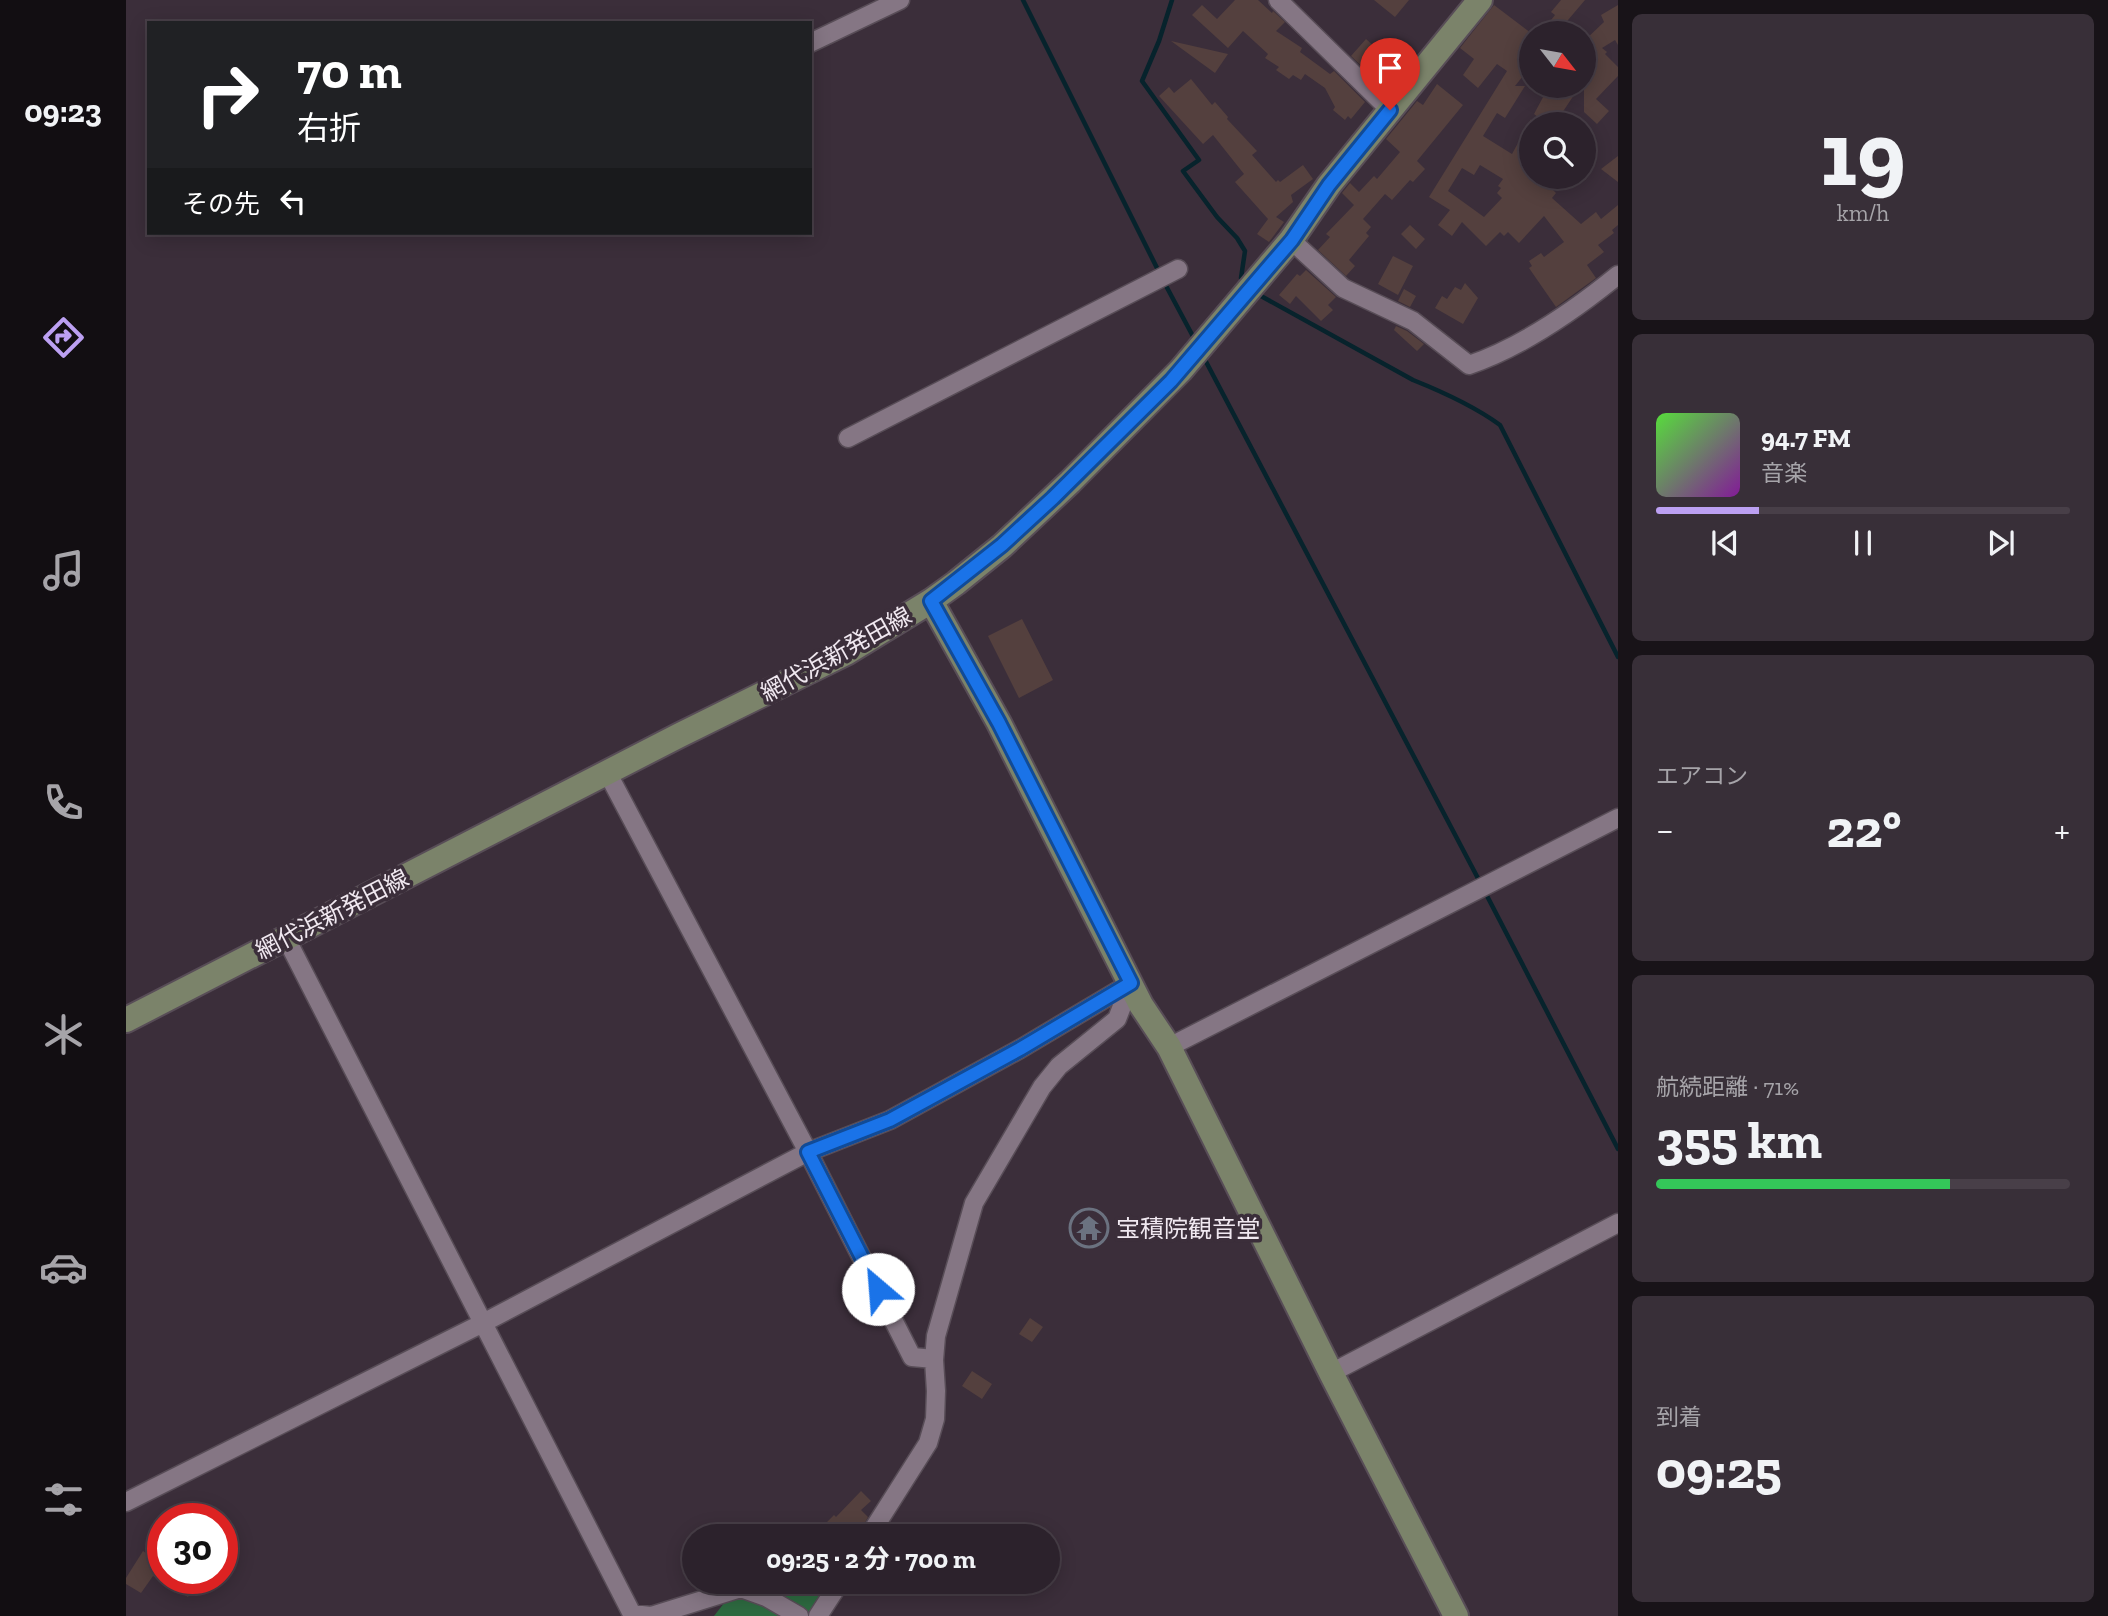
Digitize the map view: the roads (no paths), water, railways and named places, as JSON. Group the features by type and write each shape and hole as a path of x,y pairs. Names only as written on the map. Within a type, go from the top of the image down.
{"main road":[{"name":"網代浜新発田線","path":"126,1020 607,772 846,653 931,601 1002,545 1116,437 1189,361 1292,240 1329,185 1480,0"},
{"path":"931,601 999,723 1141,1005 1169,1047 1331,1373 1456,1616"}],"street":[{"path":"812,42 900,0"},
{"path":"1278,0 1390,110"},
{"path":"1292,240 1343,288 1413,321 1469,365 1520,343 1596,294 1618,275"},
{"path":"848,438 1178,269"},
{"path":"607,772 808,1152 912,1357 934,1359"},
{"path":"1169,1047 1618,818"},
{"path":"286,937 631,1615 651,1616 741,1588 766,1597 799,1616"},
{"path":"126,1502 483,1323 808,1152 890,1120 1020,1049 1131,983"},
{"path":"877,1524 928,1443 935,1410 936,1336 974,1203 1042,1087 1059,1066 1116,1019 1131,983"},
{"path":"1331,1373 1618,1223"},
{"path":"818,1616 832,1594"}],"waterway":[{"path":"1023,0 1160,274"},
{"path":"1172,0 1142,81 1199,160 1183,171 1245,251 1241,278"},
{"path":"1164,282 1196,342"},
{"path":"1261,296 1500,425 1618,657"},
{"path":"1203,356 1481,884"},
{"path":"1485,892 1618,1149"}],"place":[{"name":"宝積院観音堂","path":"1089,1228"}]}
